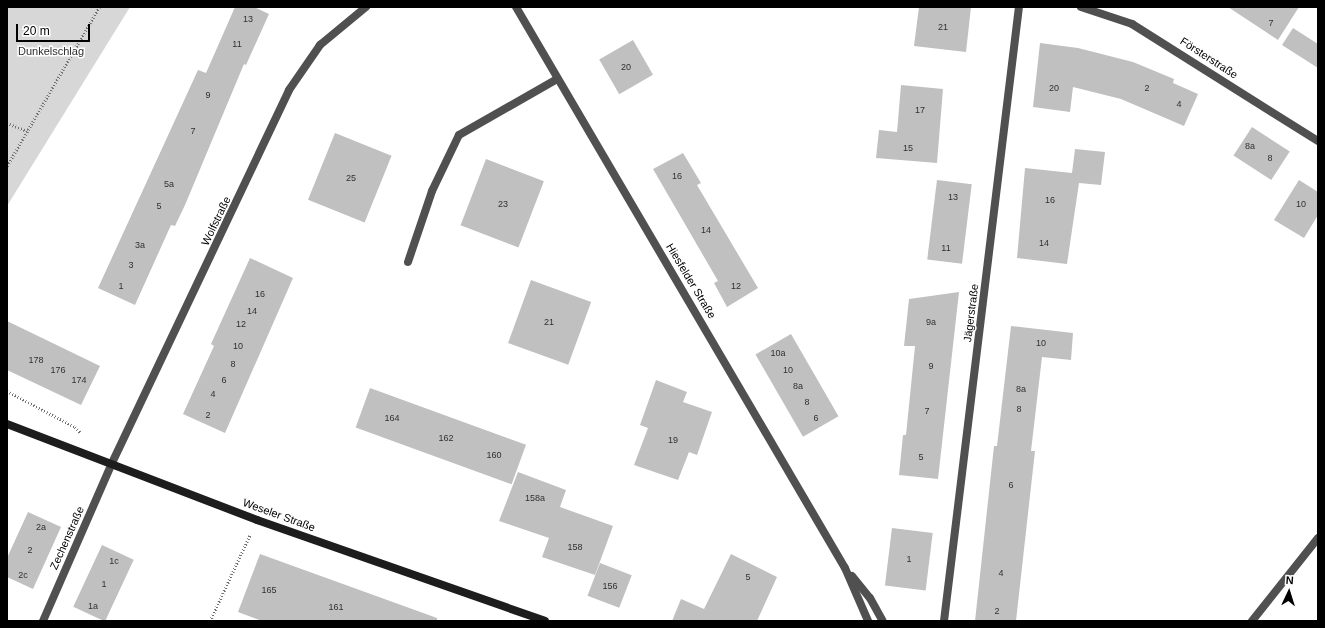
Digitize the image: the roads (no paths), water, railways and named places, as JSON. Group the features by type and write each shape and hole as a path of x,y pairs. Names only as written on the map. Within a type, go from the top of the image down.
{"main road":[{"name":"Weseler Straße","path":"7,424 52,443 112,463 257,520 545,621"}],"street":[{"name":"Wolfstraße","path":"112,463 289,90 320,45 366,7"},
{"name":"Hiesfelder Straße","path":"516,7 845,568 868,621"},
{"name":"Jägerstraße","path":"944,621 1019,7"},
{"name":"Försterstraße","path":"1081,7 1132,24 1318,141"},
{"path":"408,262 432,190 459,135 557,79"},
{"name":"Zechenstraße","path":"43,621 112,463"},
{"path":"1252,621 1318,538"},
{"name":"Hiesfelder Straße","path":"845,568 870,598 883,621"}],"park label":[{"name":"Dunkelschlag","path":"51,51"}]}
